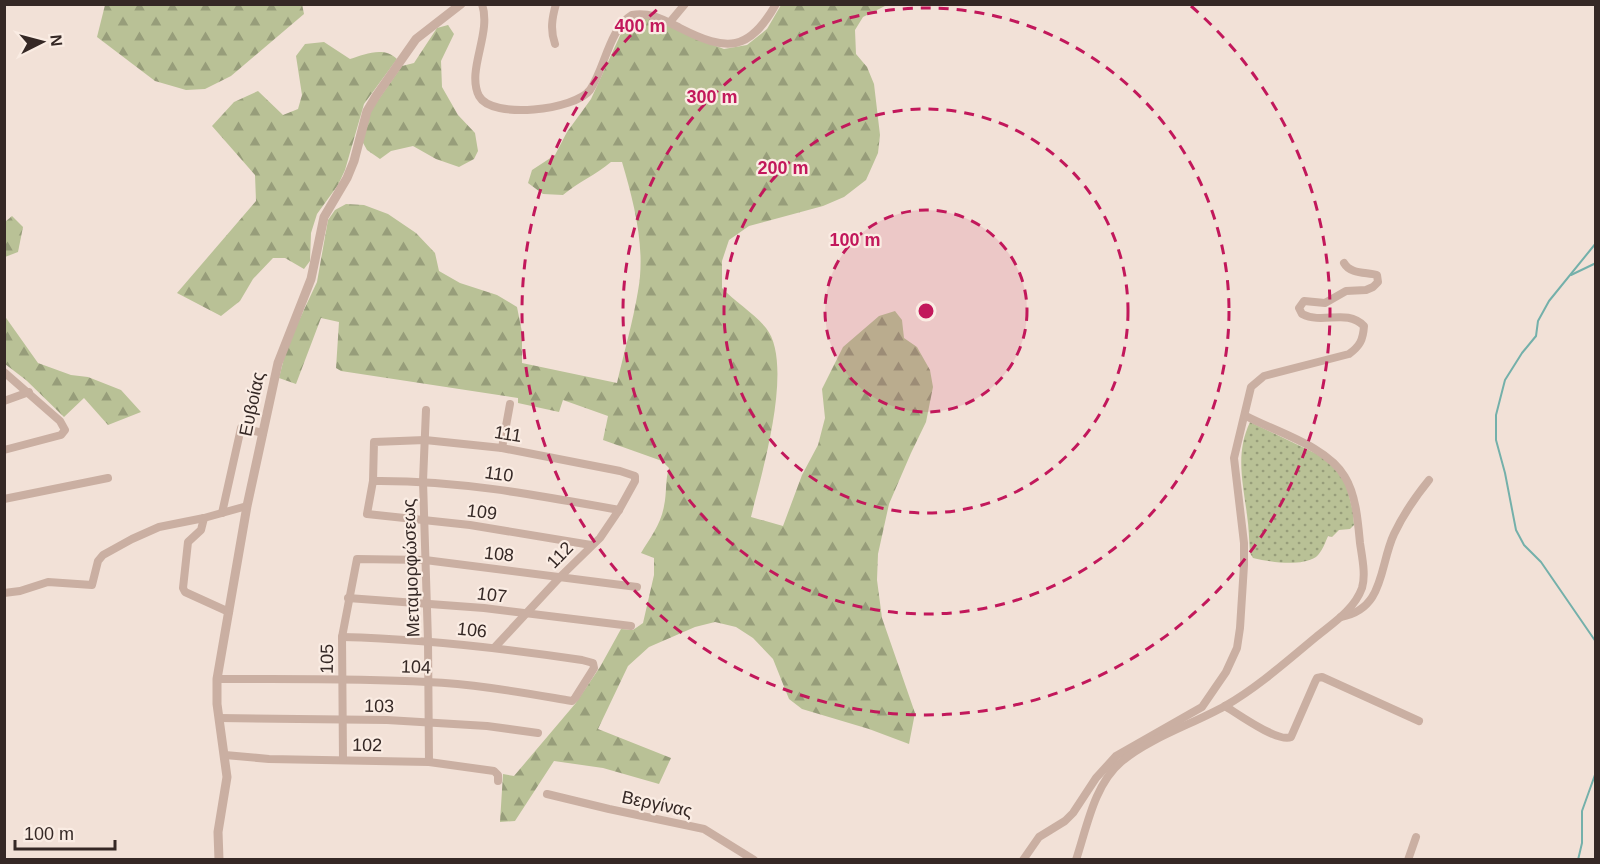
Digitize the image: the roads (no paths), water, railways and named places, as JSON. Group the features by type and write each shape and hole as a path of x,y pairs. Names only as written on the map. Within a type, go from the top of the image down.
{"street":[{"name":"Ευβοίας","path":"219,860 218,832 227,777 219,718 217,679 247,506 280,354 311,279 324,217 347,178 354,161 367,111 416,39 460,4"},
{"path":"482,4 485,15 476,86 485,103 505,109 545,108 574,102 584,97 595,81 620,25 632,15 641,13 652,15 706,40 725,44 746,40 763,27 776,4"},
{"path":"555,44 552,24 556,4"},
{"path":"669,22 685,4"},
{"path":"1023,860 1029,849 1045,832 1065,821 1096,778 1116,756 1202,707 1232,661 1240,628 1244,565 1244,543 1234,458 1251,387 1264,376 1349,354 1359,347 1363,339 1364,326 1357,319 1349,316 1320,320 1307,317 1299,308 1304,301 1325,303 1346,291 1366,290 1378,282 1377,275 1354,271 1346,268 1344,263"},
{"path":"4,372 60,421 64,432 61,435 4,450"},
{"path":"4,401 29,392"},
{"path":"502,448 510,404"},
{"name":"Μεταμορφώσεως","path":"426,410 423,521 428,641 429,762"},
{"path":"1076,860 1096,798 1107,777 1120,763 1148,745 1225,706 1257,685 1341,617 1355,602 1363,586 1363,567 1356,515 1346,477 1326,456 1245,416"},
{"path":"222,513 241,428 263,433"},
{"name":"111","path":"373,481 374,442 425,440 502,448 620,471 635,477"},
{"name":"112","path":"495,647 600,538 619,510 635,477"},
{"path":"4,499 108,478"},
{"path":"1341,617 1358,613 1378,586 1387,550 1395,532 1429,480"},
{"name":"110","path":"373,481 423,481 473,485 619,510"},
{"name":"109","path":"373,481 367,514 490,528 591,545"},
{"path":"4,593 20,591 48,582 92,585 99,561 110,551 159,528 247,506"},
{"path":"204,518 201,529 188,542 183,588 185,592 229,612"},
{"name":"108","path":"357,560 425,560 637,587"},
{"name":"105","path":"343,760 342,637 357,560"},
{"name":"107","path":"348,598 484,608 631,626"},
{"name":"106","path":"342,637 495,647 582,660 593,663 594,668"},
{"name":"104","path":"217,679 342,678 428,682 572,700 594,668"},
{"path":"1225,706 1265,730 1287,739 1291,737 1317,678 1322,677 1419,721"},
{"name":"103","path":"219,718 387,720 487,726 538,734"},
{"name":"102","path":"225,755 269,759 429,762 494,771 498,775 498,781"},
{"name":"Βεργίνας","path":"547,794 704,829 754,860"},
{"path":"1408,860 1416,837"}],"waterway":[{"path":"1596,243 1549,301 1538,321 1536,336 1505,380 1496,415 1496,440 1516,530 1524,545 1541,562 1596,642"},
{"path":"1571,275 1596,263"},
{"path":"1578,860 1582,843 1582,811 1596,772"}]}
